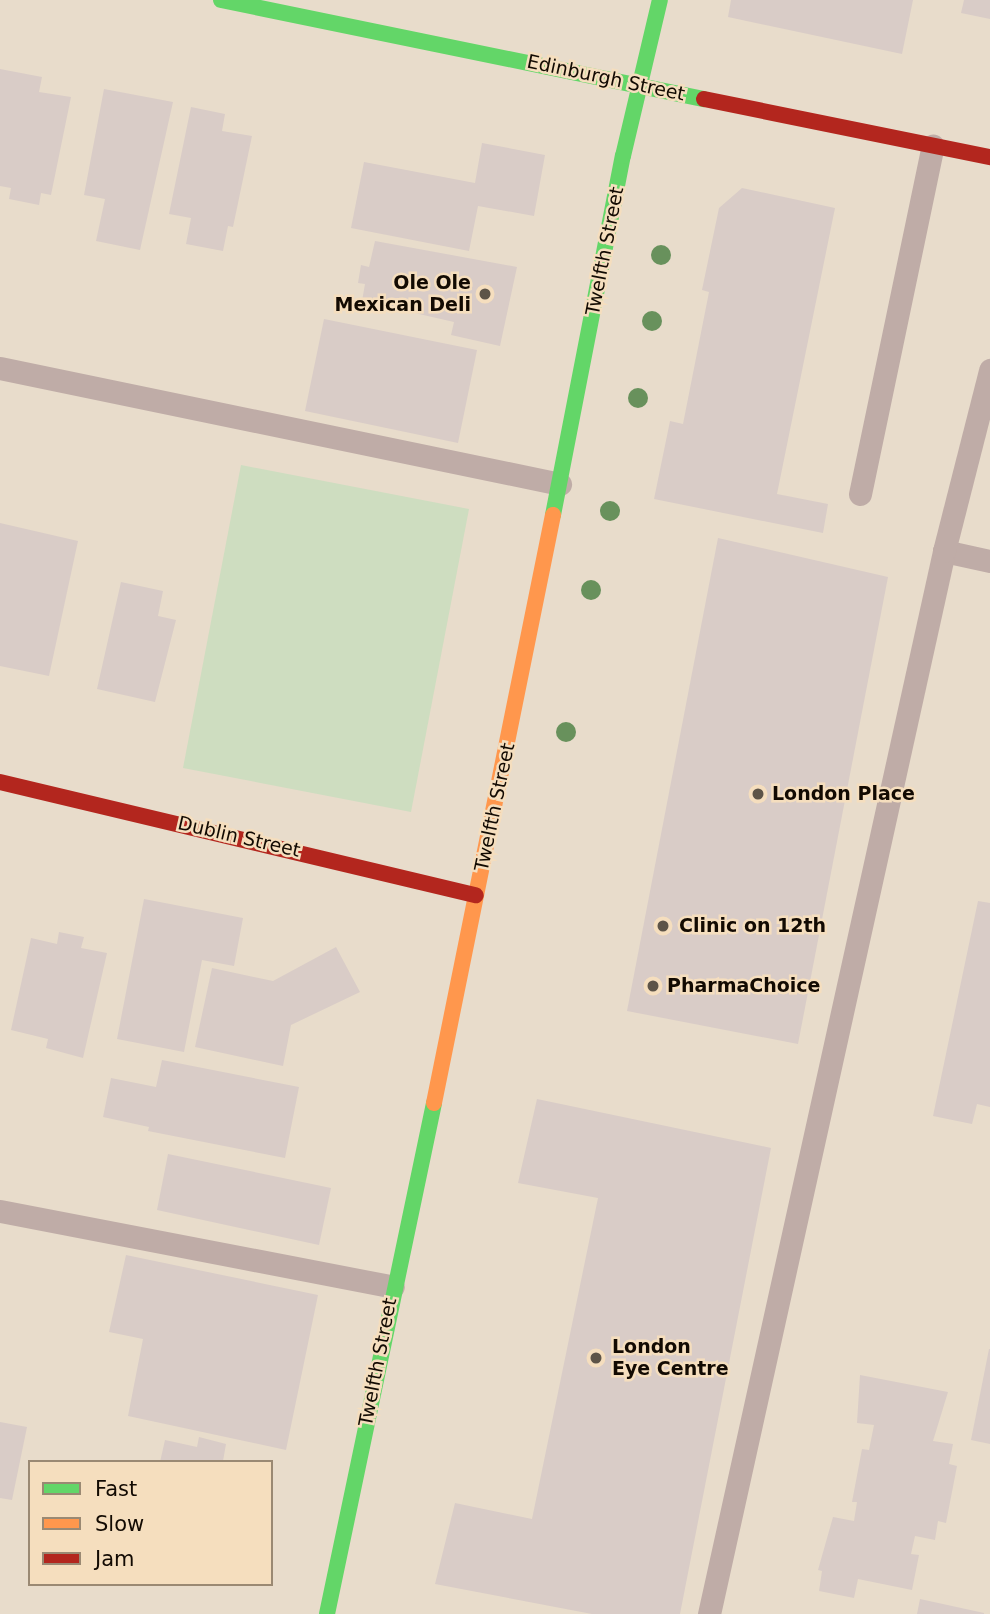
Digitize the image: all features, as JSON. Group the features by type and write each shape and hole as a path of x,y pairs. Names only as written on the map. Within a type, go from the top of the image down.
{"street":[{"name":"Edinburgh Street","path":"221,0 990,157"},
{"name":"Twelfth Street","path":"327,1614 560,484 639,84 660,0"},
{"name":"Dublin Street","path":"0,782 476,895"}],"lane":[{"path":"860,494 933,146"},
{"path":"0,368 560,484"},
{"path":"709,1614 944,551 990,370"},
{"path":"944,551 990,561"},
{"path":"0,1211 393,1287"}],"green space":[{"path":"241,465 469,509 411,812 183,768"}],"building":[{"path":"731,0 913,0 902,54 728,17"},
{"path":"964,0 990,0 990,19 961,13"},
{"path":"0,69 42,77 39,92 71,97 51,195 41,193 39,205 9,199 11,188 0,186"},
{"path":"104,89 173,102 140,250 96,241 105,199 84,195"},
{"path":"191,107 225,114 222,131 252,136 233,227 228,226 223,251 186,244 191,218 169,214"},
{"path":"482,143 545,155 534,216 478,206 469,251 351,228 364,162 475,183"},
{"path":"742,188 835,208 777,494 828,504 823,533 654,499 670,421 683,424 709,292 702,290 719,208"},
{"path":"375,241 517,267 500,346 451,335 454,322 362,301 365,284 358,283 361,265 369,267"},
{"path":"324,319 477,350 458,443 305,411"},
{"path":"0,523 78,541 49,676 0,666"},
{"name":"London Place","path":"718,538 888,577 798,1044 627,1011"},
{"path":"121,582 163,591 158,616 176,620 155,702 97,689"},
{"path":"144,899 243,918 234,966 202,960 184,1052 117,1039"},
{"path":"978,901 990,903 990,1107 977,1104 972,1124 933,1116"},
{"path":"59,932 84,937 81,948 107,953 83,1058 46,1048 48,1039 11,1030 31,938 57,944"},
{"path":"336,947 360,992 291,1025 283,1066 195,1047 212,968 273,981"},
{"path":"162,1060 299,1087 285,1158 148,1131 149,1127 103,1117 111,1078 156,1087"},
{"path":"537,1099 771,1148 680,1614 592,1614 435,1584 455,1503 532,1519 598,1198 518,1183"},
{"path":"168,1154 331,1188 319,1245 157,1210"},
{"path":"126,1255 318,1295 286,1450 128,1416 143,1339 109,1332"},
{"path":"990,1349 990,1444 971,1440"},
{"path":"860,1375 948,1392 933,1441 953,1444 949,1464 957,1466 946,1523 938,1521 935,1540 915,1536 911,1554 919,1555 912,1590 858,1579 854,1598 819,1591 822,1571 818,1570 833,1517 854,1521 857,1502 852,1502 862,1449 869,1450 874,1425 857,1423"},
{"path":"0,1422 27,1427 12,1500 0,1498"},
{"path":"199,1437 226,1444 223,1460 160,1460 165,1440 197,1447"},
{"path":"920,1599 984,1613 984,1614 917,1614"}],"traffic: fast":[{"path":"221,0 704,99"},
{"path":"553,515 623,156 660,0"},
{"path":"327,1614 434,1103"}],"traffic: slow":[{"path":"434,1103 553,515"}],"traffic: jam":[{"path":"704,99 990,157"},
{"path":"0,782 476,895"}],"place":[{"name":"Ole Ole Mexican Deli","path":"485,294"},
{"name":"London Place","path":"758,794"},
{"name":"Clinic on 12th","path":"663,926"},
{"name":"PharmaChoice","path":"653,986"},
{"name":"London Eye Centre","path":"596,1358"}]}
